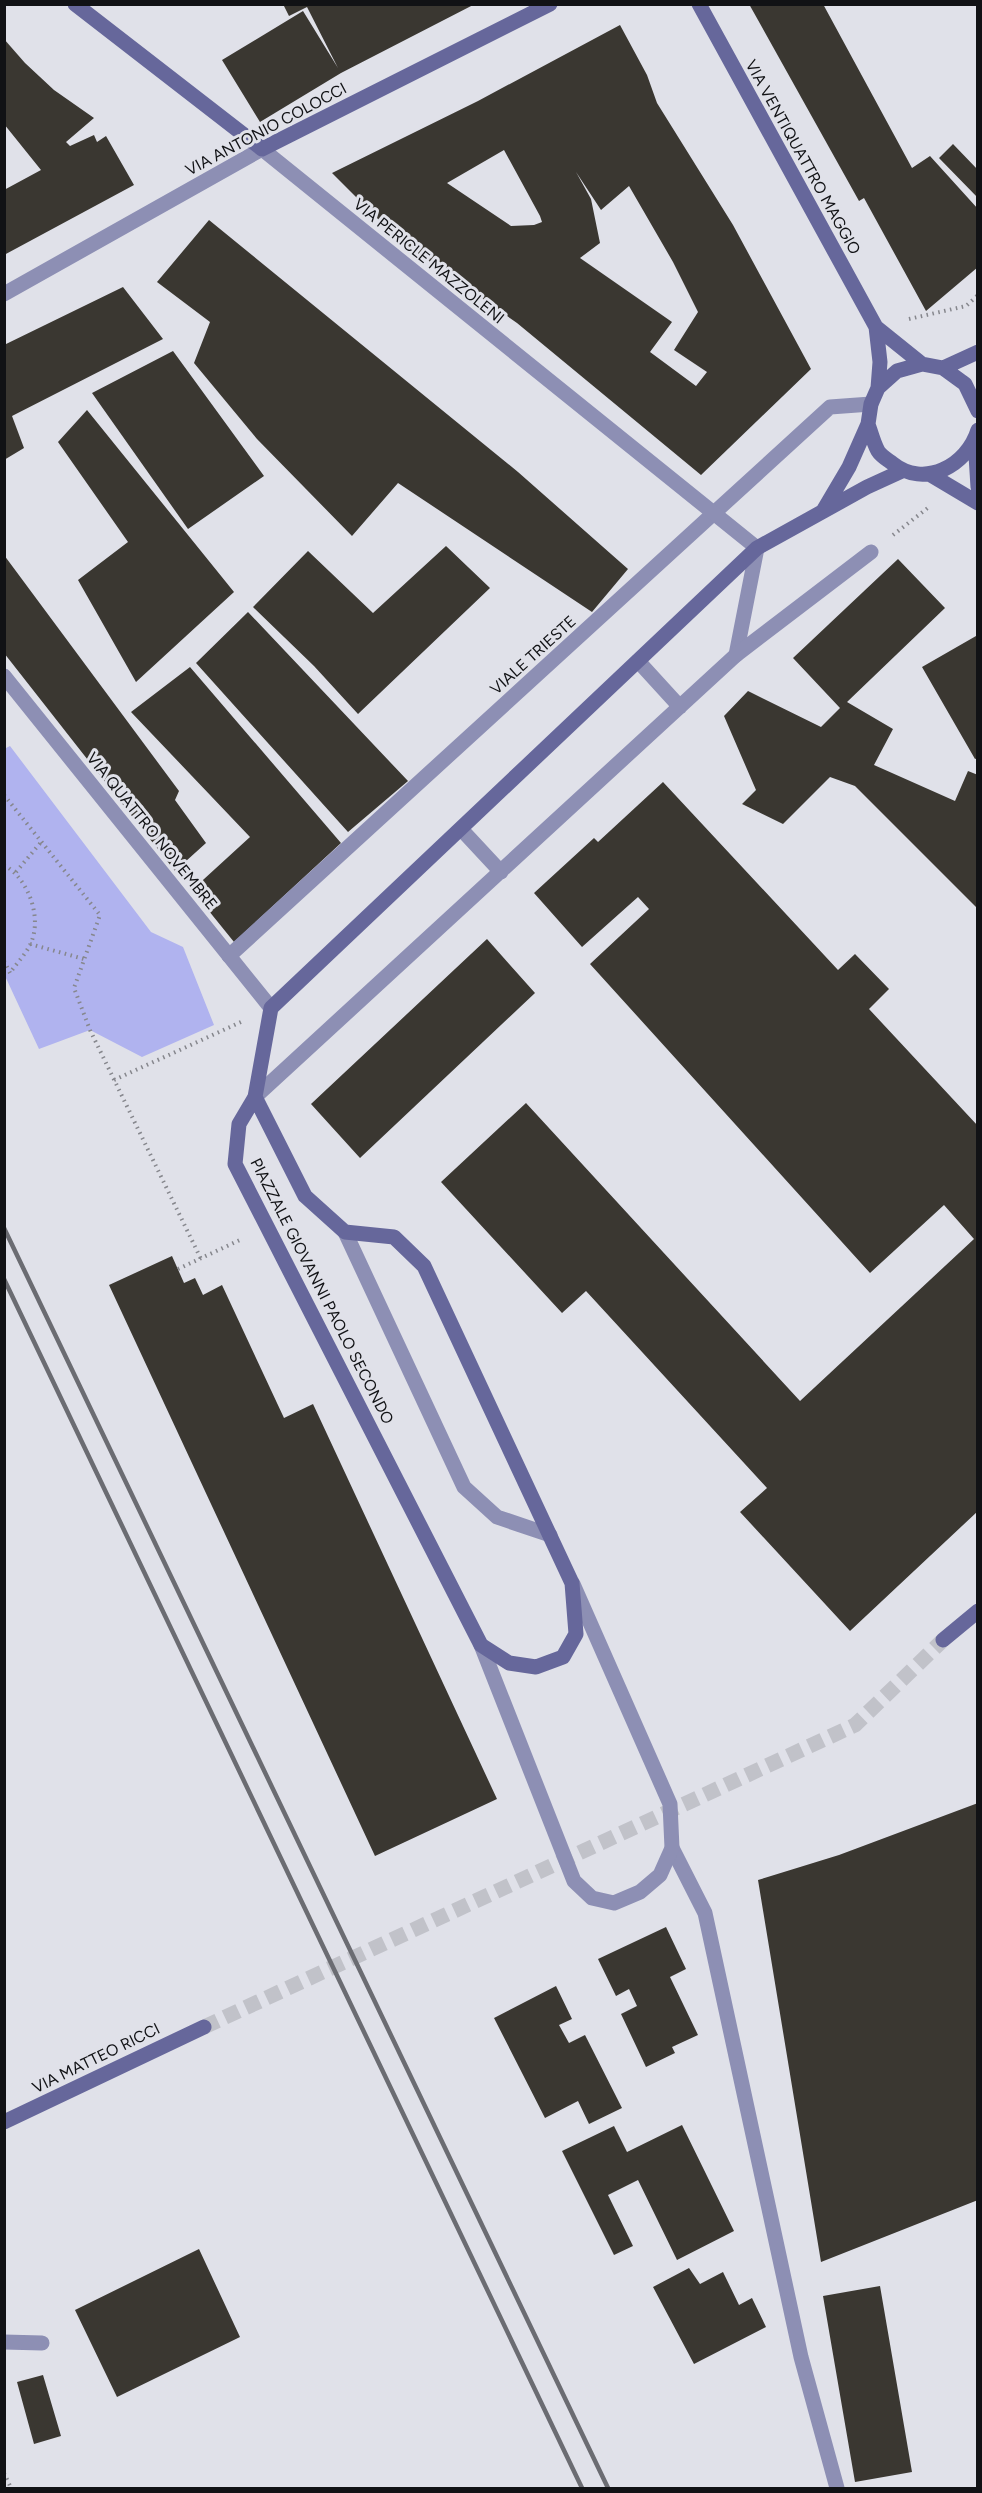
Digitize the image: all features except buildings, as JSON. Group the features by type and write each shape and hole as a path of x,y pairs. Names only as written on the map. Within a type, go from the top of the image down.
{"street":[{"name":"VIA PERICLE MAZZOLENI","path":"75,4 262,149 757,548"},
{"name":"VIA ANTONIO COLOCCI","path":"4,294 262,149 550,4"},
{"name":"VIA VENTIQUATTRO MAGGIO","path":"699,4 876,327 880,362 878,388"},
{"name":"VIA VENTIQUATTRO MAGGIO","path":"876,327 922,364"},
{"path":"943,368 978,352"},
{"path":"821,513 849,467 868,424 871,404 878,388 897,371 922,364 943,368 965,384 978,409"},
{"name":"VIALE TRIESTE","path":"229,956 830,407 871,404"},
{"path":"868,424 879,452 902,471 931,475 978,503"},
{"path":"931,475 957,463 976,435"},
{"path":"976,435 978,487"},
{"path":"255,1097 271,1008 757,548 867,487 902,471"},
{"path":"736,656 757,548"},
{"path":"255,1097 736,656 871,552"},
{"path":"638,661 680,707"},
{"name":"VIA QUATTRO NOVEMBRE","path":"4,676 271,1008"},
{"path":"460,829 501,872"},
{"name":"PIAZZALE GIOVANNI PAOLO SECONDO","path":"255,1097 239,1124 235,1164 481,1645 574,1881 592,1898 614,1903 640,1892 660,1875 672,1848 670,1804 572,1583 424,1266 394,1237 345,1232"},
{"name":"PIAZZALE GIOVANNI PAOLO SECONDO","path":"255,1097 305,1196 345,1232 464,1487 497,1516 550,1535"},
{"name":"PIAZZALE GIOVANNI PAOLO SECONDO","path":"481,1645 509,1663 536,1667 562,1657 576,1634 572,1583"},
{"path":"944,1640 978,1611"},
{"path":"672,1848 705,1912 801,2356 837,2488"},
{"name":"VIA MATTEO RICCI","path":"4,2122 204,2027"},
{"path":"4,2342 42,2343"}],"path":[{"path":"876,327 966,306 978,295"},
{"path":"871,552 928,507 938,507"},
{"path":"4,795 100,915 74,988 90,1030 201,1259"},
{"path":"16,872 42,841"},
{"path":"4,865 16,872 27,893 36,920 30,944 10,973 4,961"},
{"path":"30,944 85,959"},
{"path":"114,1080 271,1008"},
{"path":"178,1269 240,1240"},
{"path":"4,2473 11,2488"}],"shaded area":[{"path":"10,746 151,932 183,947 214,1025 142,1057 90,1030 39,1049 5,976 4,749"}],"tunnel":[{"path":"204,2027 855,1725 943,1640"}],"railway":[{"path":"4,1228 608,2488"},
{"path":"4,1279 582,2488"}]}
